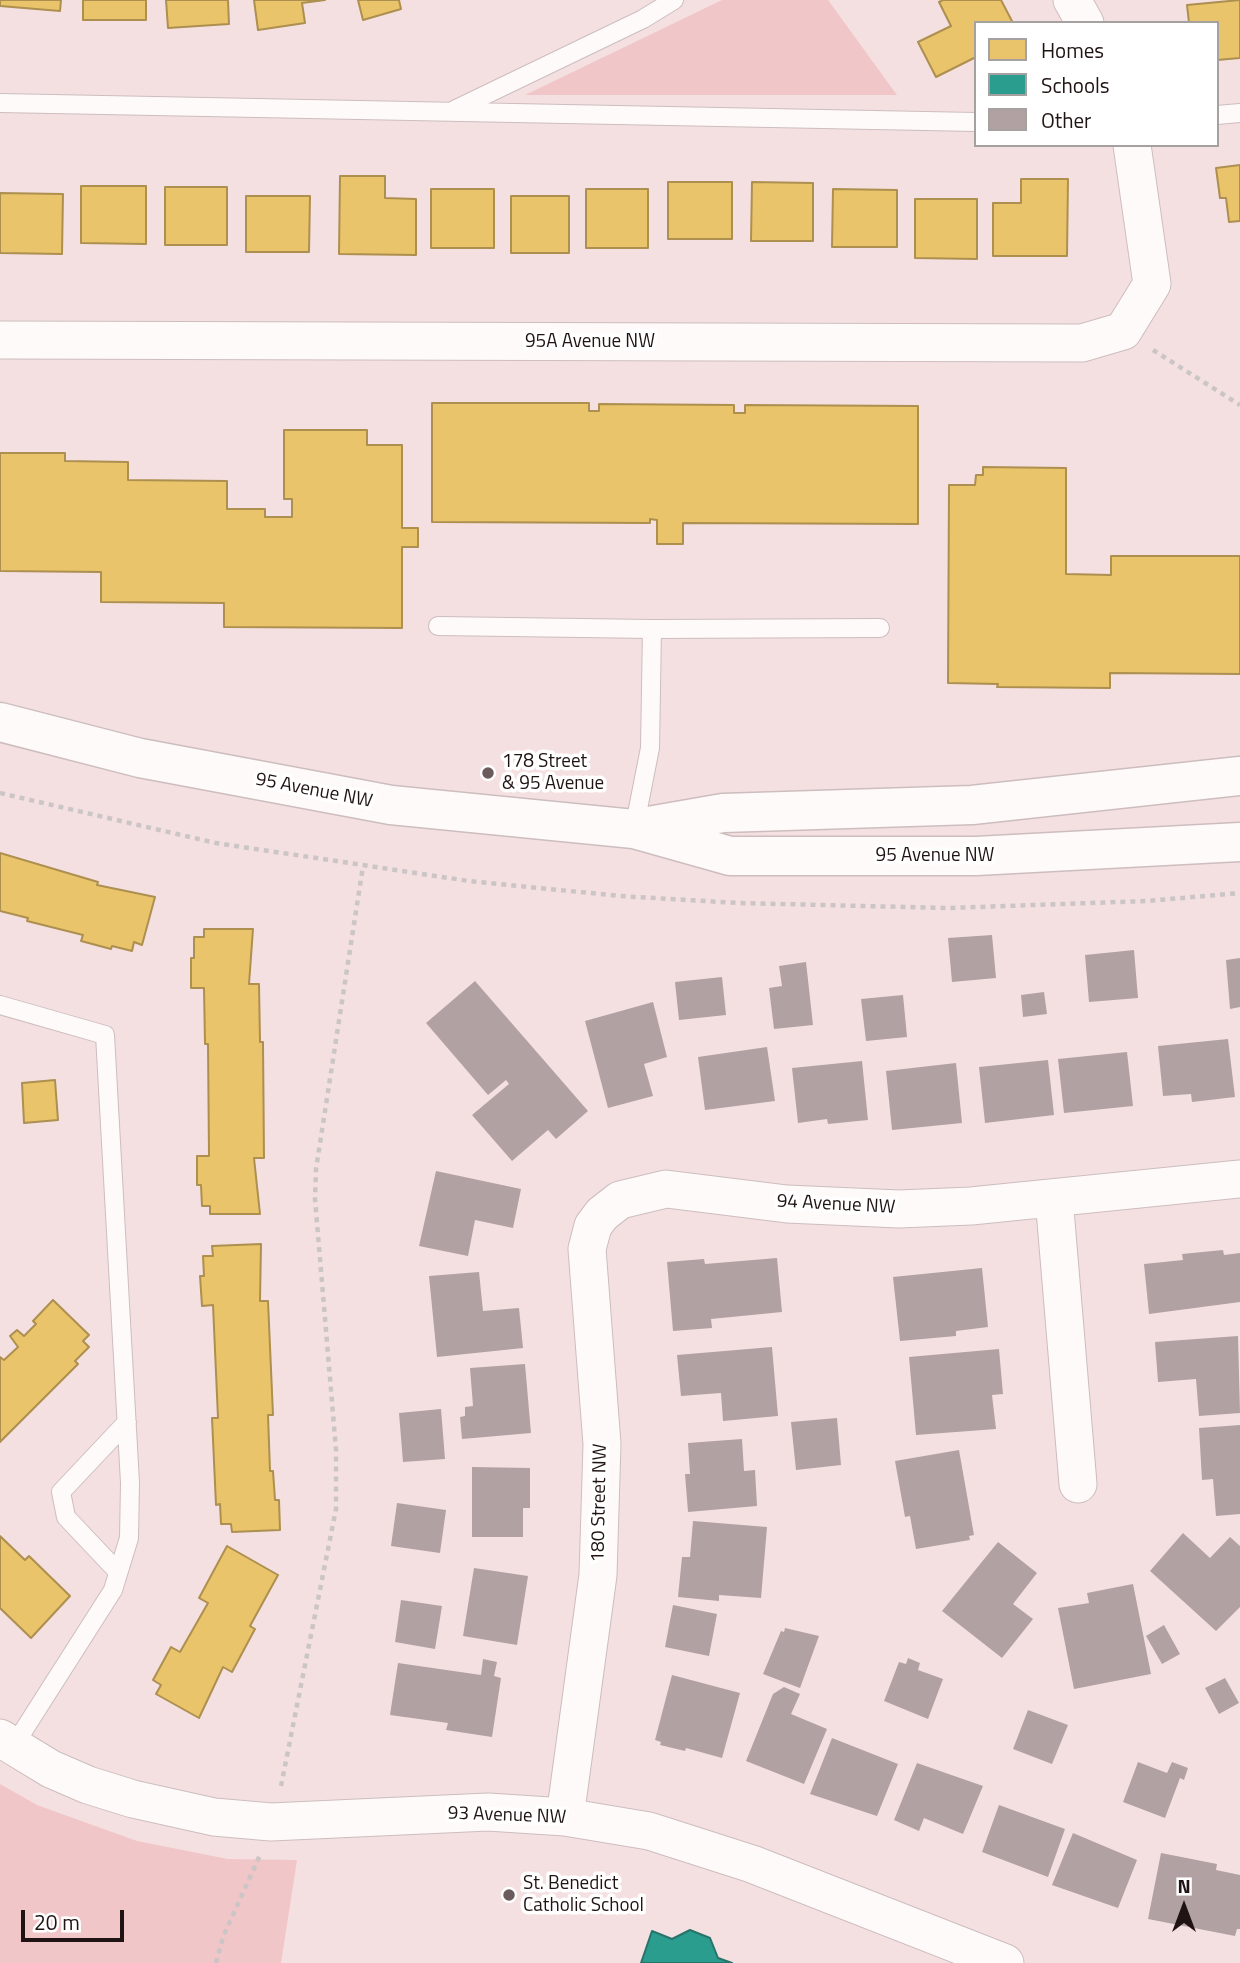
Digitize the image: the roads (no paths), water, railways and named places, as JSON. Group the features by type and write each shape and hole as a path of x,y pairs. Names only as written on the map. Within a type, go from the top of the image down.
{"street":[{"path":"1072,0 1084,21"},
{"name":"95A Avenue NW","path":"0,340 1082,343 1123,331 1152,284 1132,147"},
{"name":"95 Avenue NW","path":"0,722 140,758 391,806 634,829 730,856 976,856 1240,842"},
{"name":"95 Avenue NW","path":"634,829 723,813 972,806 1240,776"},
{"name":"94 Avenue NW","path":"620,1200 666,1189 844,1208 971,1206 1240,1179"},
{"path":"1054,1198 1078,1484"},
{"name":"180 Street NW","path":"565,1817 594,1618 602,1486 602,1444 587,1249 593,1226 602,1214 620,1200"},
{"name":"93 Avenue NW","path":"7,1742 88,1785 144,1802 215,1817 271,1822 488,1812 565,1817 649,1830 702,1847 1005,1963"}],"lane":[{"path":"451,111 643,19 674,0"},
{"path":"0,103 974,122"},
{"path":"1219,116 1240,113"},
{"path":"438,626 880,628"},
{"path":"634,829 650,748 652,628"},
{"path":"0,1005 105,1035 127,1422 129,1538 113,1590 7,1742"},
{"path":"118,1572 66,1517 61,1492 127,1422"}],"place":[{"name":"178 Street & 95 Avenue","path":"488,773"},
{"name":"St. Benedict Catholic School","path":"509,1895"}]}
